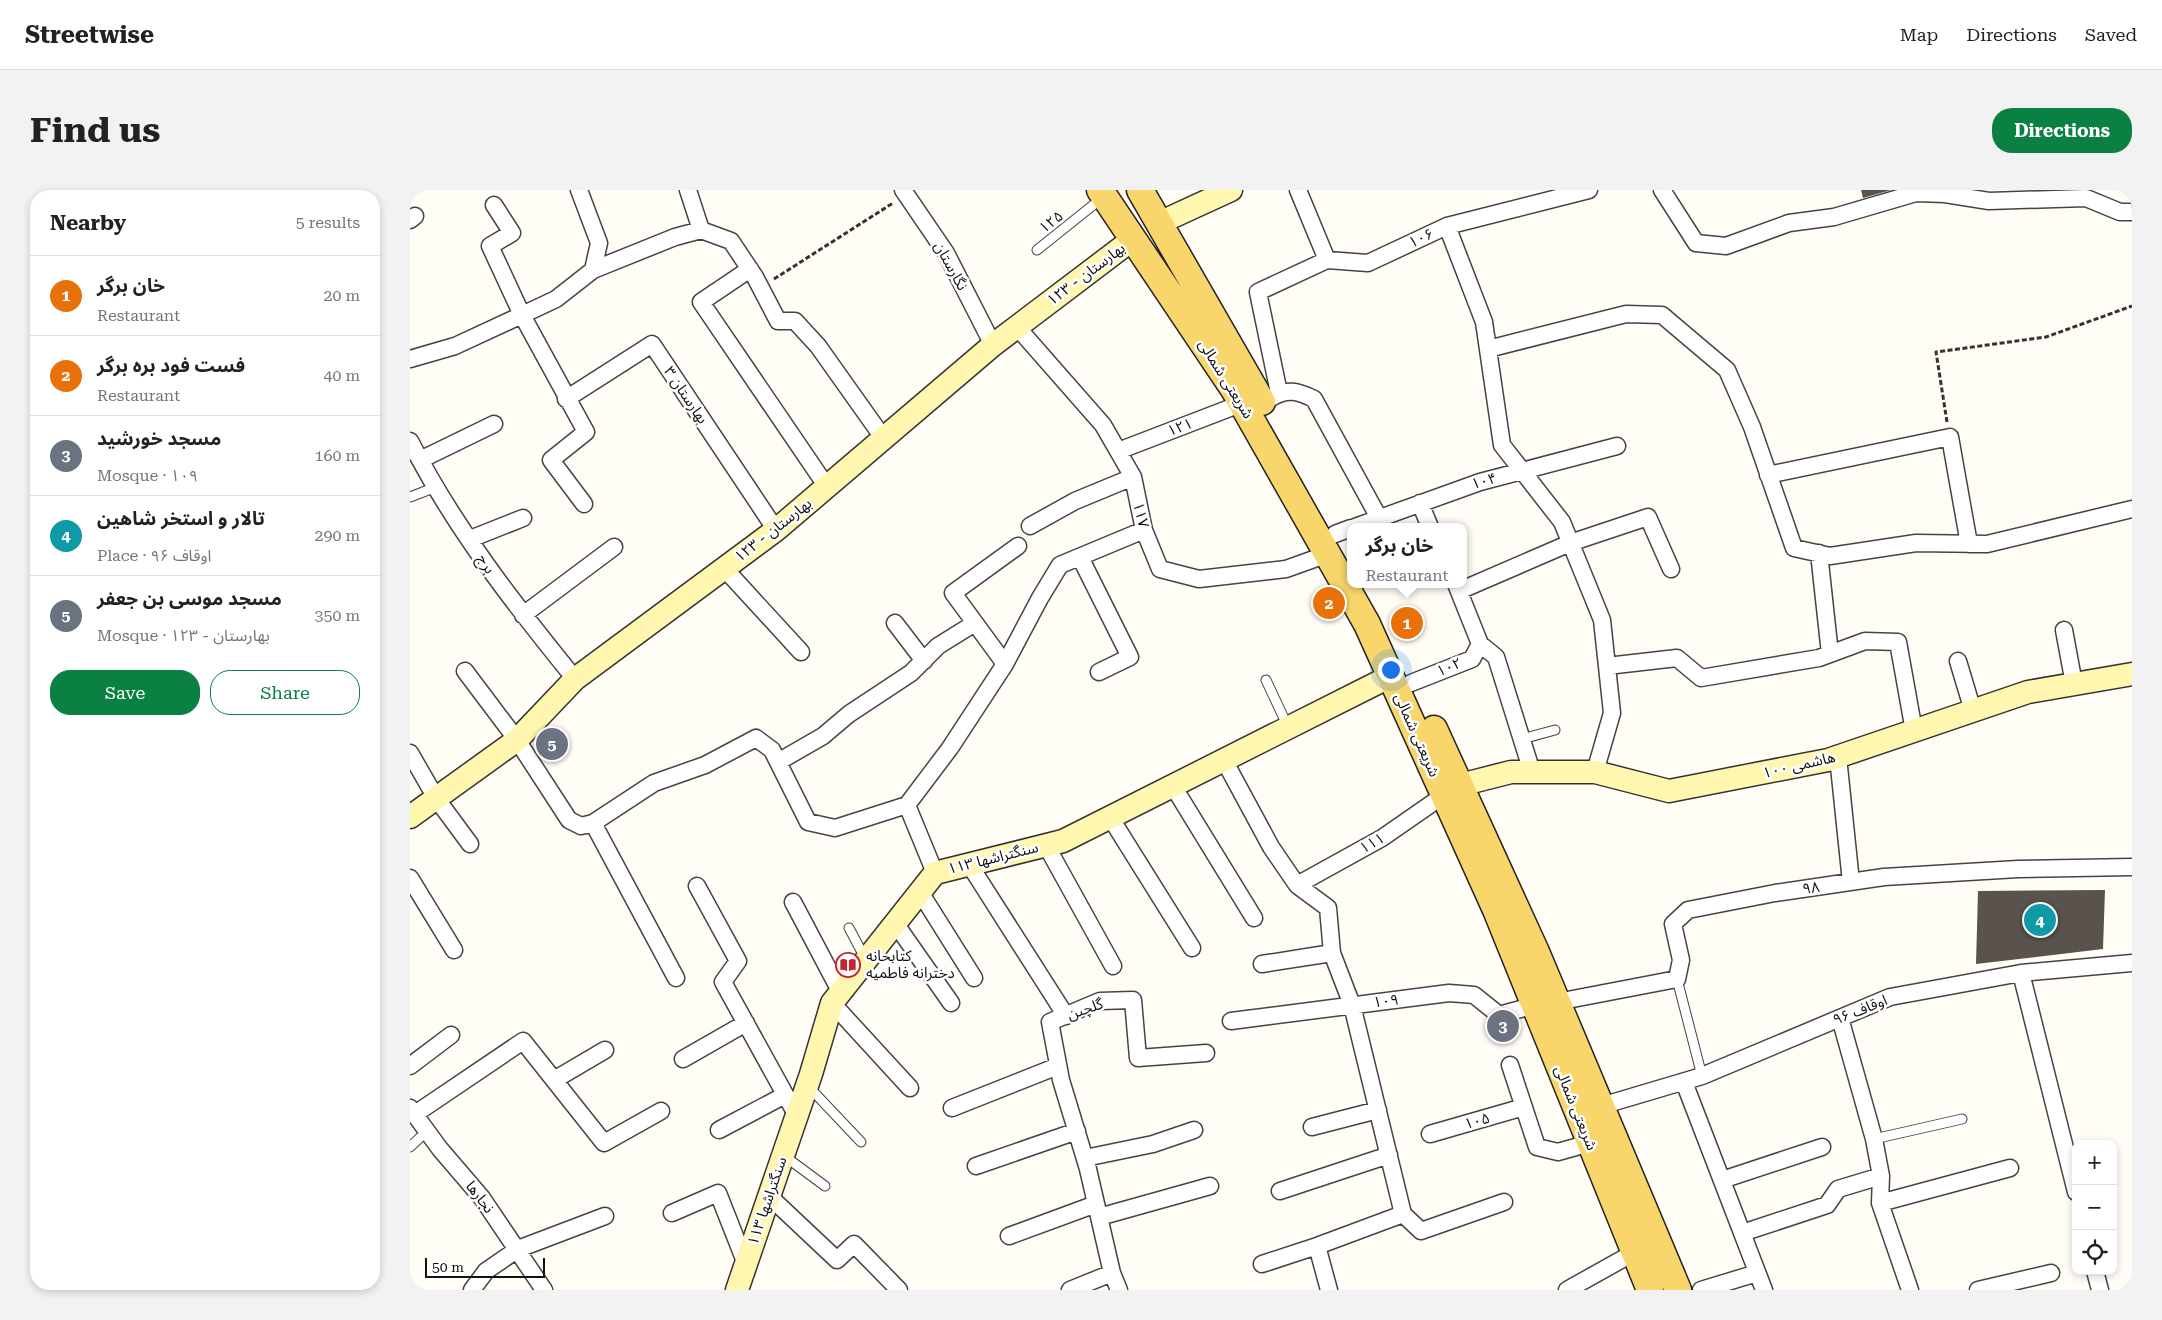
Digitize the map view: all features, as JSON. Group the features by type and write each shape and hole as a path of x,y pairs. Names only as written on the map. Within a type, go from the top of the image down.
{"main road":[{"name":"شریعتی شمالی","path":"1140,190 1344,541"},
{"name":"شریعتی شمالی","path":"1102,193 1133,239 1261,400"},
{"name":"شریعتی شمالی","path":"1357,588 1367,624 1401,679"},
{"name":"شریعتی شمالی","path":"1365,588 1401,679 1506,908 1546,1004 1590,1143 1650,1290"},
{"name":"شریعتی شمالی","path":"1546,1004 1601,1106 1678,1290"}],"street":[{"path":"579,190 599,243 593,270"},
{"path":"688,190 701,230"},
{"path":"1159,223 1231,190"},
{"path":"1298,190 1326,260"},
{"name":"۱۰۶","path":"1261,400 1258,292 1326,260 1368,263 1447,226 1589,190"},
{"path":"1662,190 1696,243 1726,246 1789,223 1834,217 1916,194 1945,194 1989,201 2086,198 2120,212 2132,212"},
{"name":"نگارستان","path":"905,192 946,253 993,346"},
{"path":"494,205 512,233 490,246 522,315 566,399 586,432 551,460 584,504"},
{"path":"1447,226 1484,322 1502,445 1562,522 1602,620 1612,713 1595,772"},
{"path":"410,358 455,346 556,299 593,270 675,236 701,230 731,241 761,287 778,321 796,321 818,346 884,439"},
{"name":"بهارستان - ۱۲۳","path":"410,817 517,740 574,678 776,530 993,346 1133,239"},
{"path":"750,269 701,302 827,488"},
{"path":"1488,349 1626,314 1662,315 1727,370 1752,427 1794,548 1830,556 1916,543 1987,544 2132,510"},
{"name":"۱۱۷","path":"1017,327 1103,424 1133,477 1144,530 1160,569 1199,579 1286,569 1344,541"},
{"name":"بهارستان ۳","path":"566,399 652,344 776,530"},
{"path":"1261,400 1296,390 1314,399 1379,518"},
{"name":"۱۲۱","path":"1118,450 1261,400"},
{"path":"420,460 494,424"},
{"path":"1768,475 1950,437 1970,544"},
{"name":"برج","path":"410,441 436,487 503,591 574,678"},
{"name":"۱۰۴","path":"1371,523 1379,518 1480,482 1617,446"},
{"path":"1030,526 1075,501 1133,477"},
{"path":"1420,503 1428,523"},
{"path":"1467,584 1570,543 1648,517 1671,569"},
{"path":"470,540 523,518"},
{"path":"465,671 517,740 569,820 581,826 592,823 654,783 705,765 756,738 772,750 808,822 835,828 907,805 950,748 1005,664 1060,565 1144,530"},
{"path":"1005,664 953,593 1018,546"},
{"path":"523,615 614,547"},
{"path":"1819,553 1830,654"},
{"path":"1080,557 1130,657 1099,672"},
{"path":"724,568 800,652"},
{"path":"1458,588 1480,644 1496,657 1532,772"},
{"path":"895,623 924,661"},
{"path":"778,762 823,736 850,714 911,673 938,646 975,623"},
{"path":"2064,630 2074,684"},
{"path":"1607,666 1677,658 1702,678 1830,654 1866,641 1898,642 1914,731"},
{"name":"۱۰۲","path":"1401,679 1472,658 1480,644"},
{"path":"1958,662 1973,711"},
{"name":"هاشمی ۱۰۰","path":"1452,790 1511,772 1595,772 1669,792 1838,757 2028,692 2132,674"},
{"name":"سنگتراشها ۱۱۳","path":"737,1290 836,997 935,873 1062,841 1288,728 1401,679"},
{"path":"410,752 436,798 470,844"},
{"path":"1838,757 1851,882"},
{"path":"1224,760 1272,847 1297,885 1328,908 1332,953 1352,1005 1403,1214 1421,1231 1504,1202"},
{"path":"1173,786 1254,918"},
{"name":"۱۱۱","path":"1297,885 1382,838 1452,790"},
{"path":"907,805 935,873"},
{"path":"1110,817 1192,948"},
{"path":"592,823 676,978"},
{"path":"1046,845 1113,966"},
{"path":"969,864 1066,1016"},
{"name":"۹۸","path":"1677,979 1681,960 1674,924 1688,910 1884,877 2018,869 2132,867"},
{"path":"410,878 454,950"},
{"path":"697,886 738,961 723,982 797,1116"},
{"path":"920,892 974,978"},
{"path":"793,902 836,997 910,1088"},
{"path":"895,923 951,1003"},
{"path":"1262,964 1332,953"},
{"name":"اوقاف ۹۶","path":"1601,1106 1702,1076 1890,997 2021,973 2132,963"},
{"path":"2021,973 2074,1185"},
{"path":"1546,1004 1677,979"},
{"name":"۱۰۹","path":"1231,1021 1449,993 1474,996 1499,1015 1546,1004"},
{"name":"گلچین","path":"1119,1290 1112,1274 1085,1158 1058,1066 1050,1022 1100,1001 1133,1000 1138,1058 1206,1053"},
{"path":"1840,1018 1874,1139 1881,1176 1880,1203 1910,1290"},
{"path":"683,1059 746,1023"},
{"path":"410,1066 451,1035"},
{"path":"412,1111 523,1040 604,1143 661,1111"},
{"path":"554,1080 605,1050"},
{"path":"1510,1065 1537,1147 1558,1152 1590,1143"},
{"path":"952,1108 1058,1066"},
{"path":"1684,1082 1764,1290"},
{"path":"719,1130 785,1094"},
{"name":"۱۰۵","path":"1430,1134 1524,1107"},
{"path":"1312,1127 1378,1110"},
{"name":"نجارها","path":"412,1111 482,1198 544,1290"},
{"path":"1085,1158 1153,1144 1194,1130"},
{"path":"976,1166 1077,1131"},
{"path":"1722,1180 1822,1147"},
{"path":"1280,1191 1389,1155"},
{"path":"1880,1203 2010,1168"},
{"path":"1742,1233 1827,1205 1838,1189 1881,1176"},
{"path":"1009,1236 1098,1210 1210,1186"},
{"path":"672,1213 718,1193 746,1264"},
{"path":"769,1196 837,1260 854,1244 899,1290"},
{"path":"1262,1264 1403,1214"},
{"path":"472,1290 486,1271 518,1249 606,1216"},
{"path":"1317,1246 1325,1281 1330,1290"},
{"path":"1567,1290 1635,1252"},
{"path":"1701,1290 1757,1273"},
{"path":"1978,1290 2051,1273"},
{"path":"1070,1290 1112,1274"},
{"path":"2096,1275 2100,1290"}],"lane":[{"name":"۱۲۵","path":"1037,250 1102,193"},
{"path":"410,497 436,487"},
{"path":"1266,680 1288,728"},
{"path":"1522,739 1555,730"},
{"path":"849,928 866,960"},
{"path":"1677,979 1702,1076"},
{"path":"807,1085 861,1142"},
{"path":"1874,1139 1962,1119"},
{"path":"410,1147 427,1131"},
{"path":"783,1155 825,1186"}],"path":[{"path":"761,287 905,192"},
{"path":"1950,437 1936,352 2046,337 2132,306"}],"building":[{"path":"1861,190 1891,190 1863,198"},
{"path":"2105,890 2103,949 1976,964 1978,891"}],"place":[{"name":"فست فود بره برگر","path":"1329,603"},
{"name":"خان برگر","path":"1407,623"},
{"name":"مسجد موسی بن جعفر","path":"552,744"},
{"name":"تالار و استخر شاهین","path":"2040,920"},
{"name":"کتابحانه دخترانه فاطمیه","path":"848,965"},
{"name":"مسجد خورشید","path":"1503,1026"}]}
